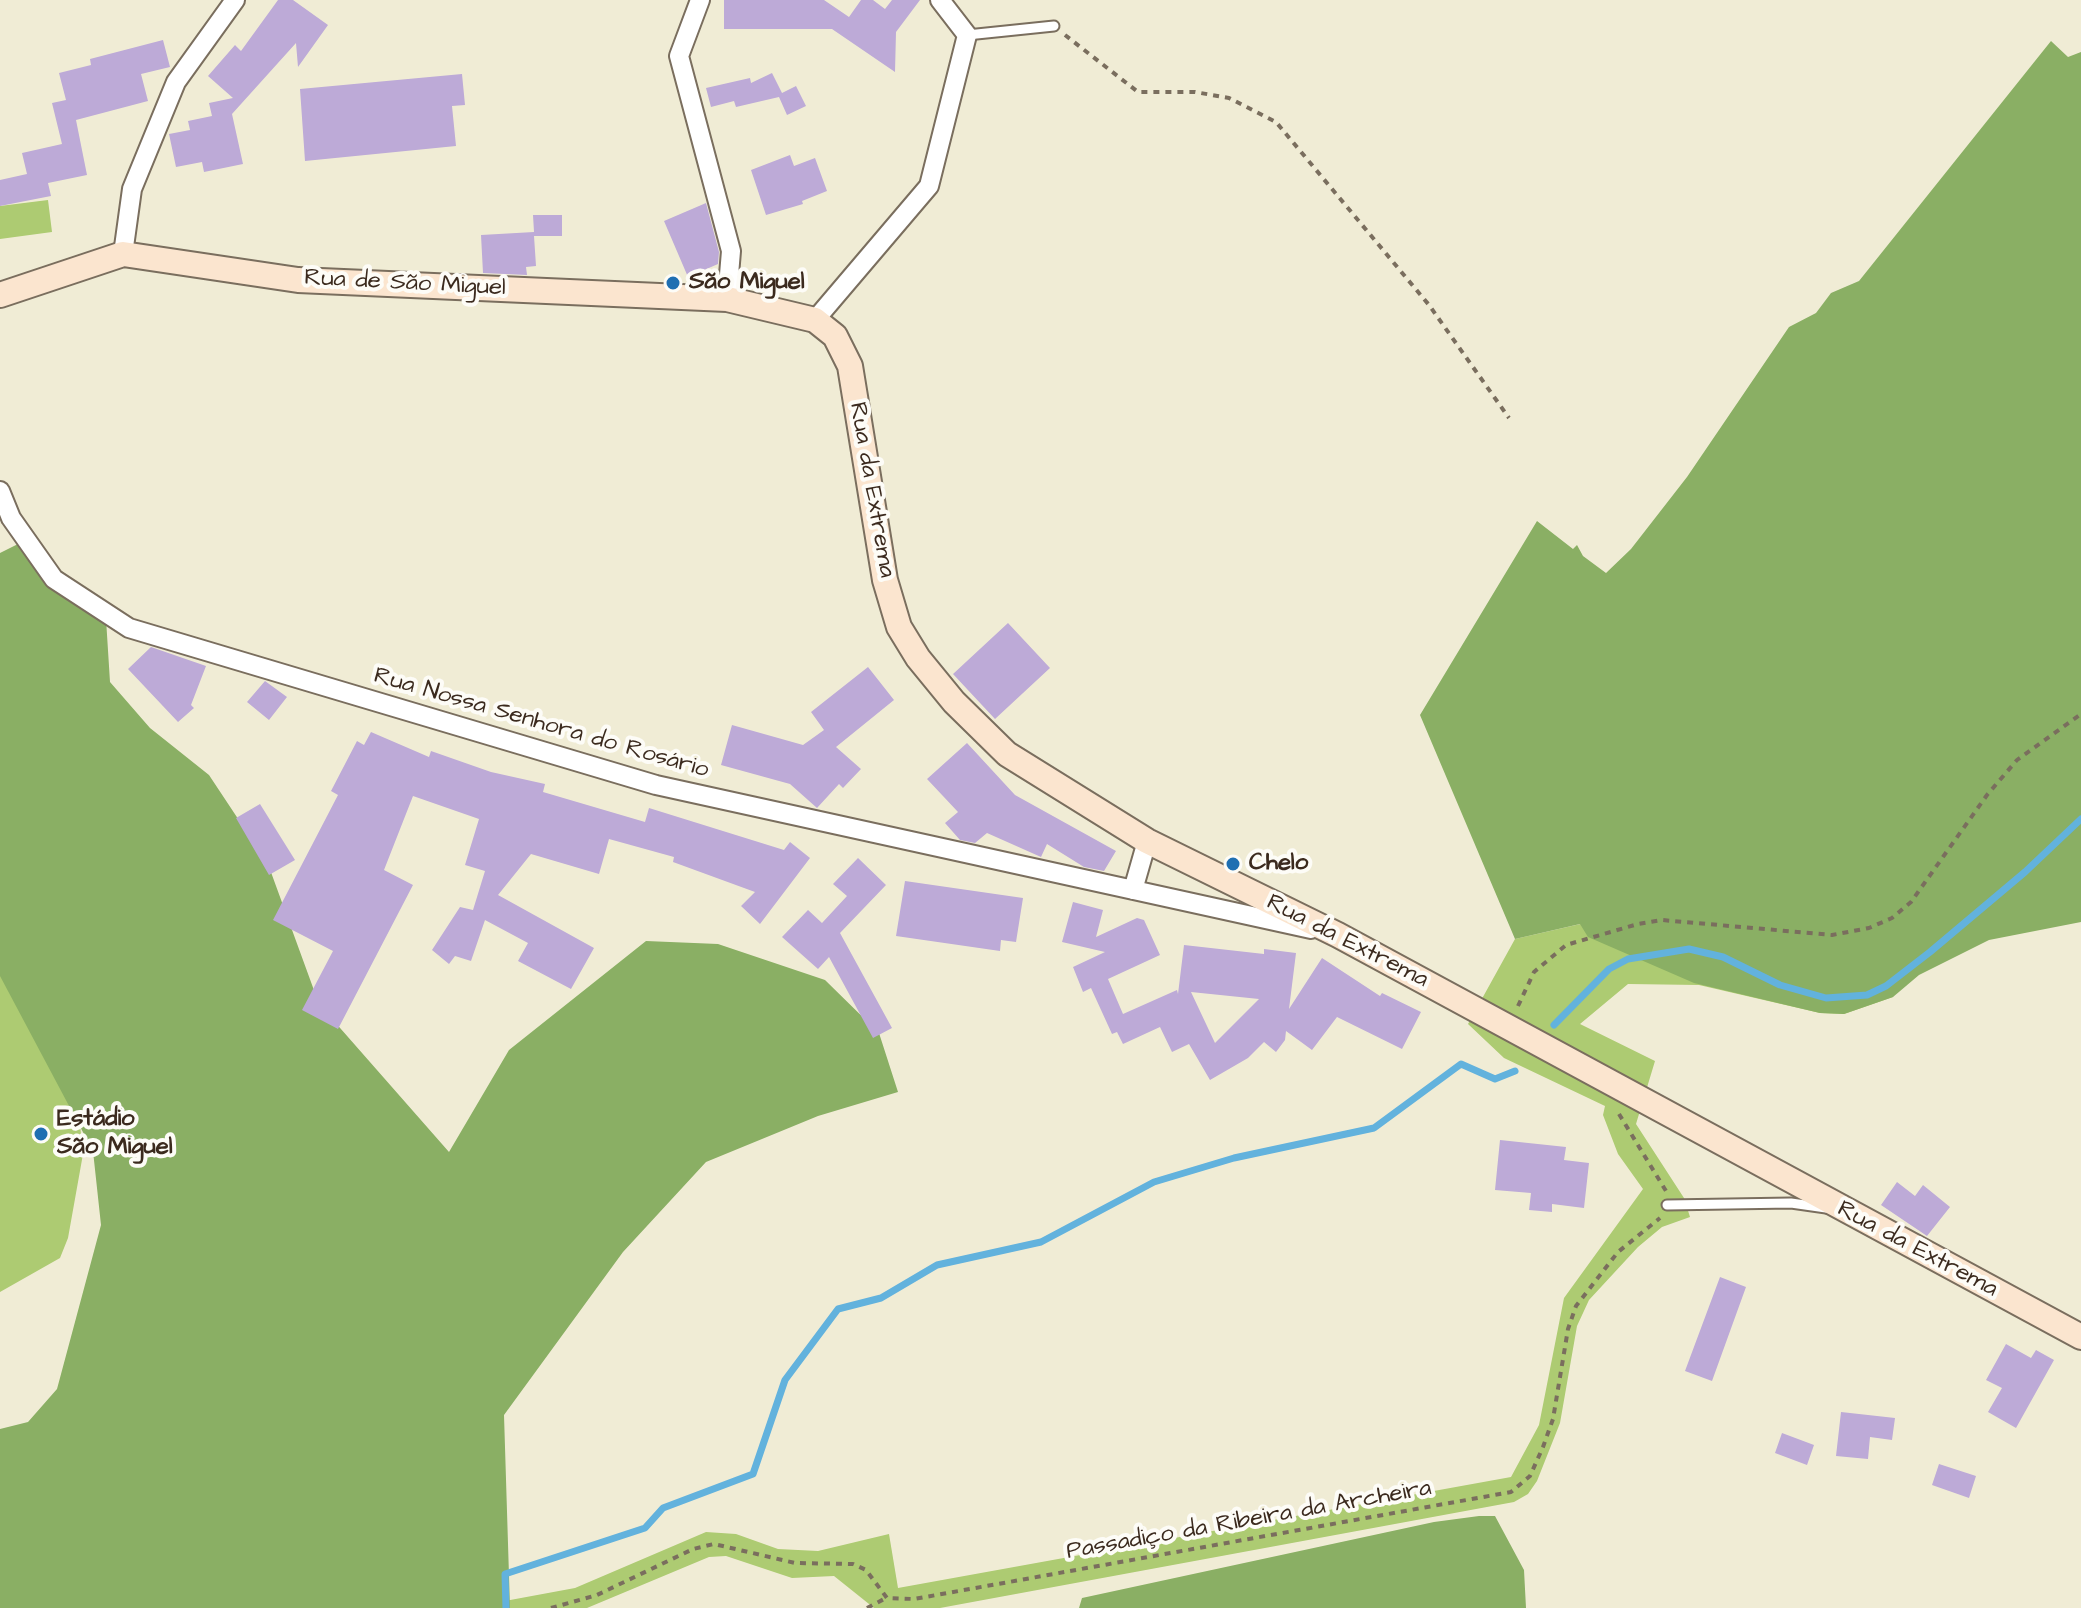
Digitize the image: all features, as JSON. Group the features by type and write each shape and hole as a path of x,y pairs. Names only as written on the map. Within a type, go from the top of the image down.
{"street":[{"path":"123,254 132,189 176,82 235,0"},
{"path":"700,0 679,56 731,251 727,299"},
{"path":"815,320 929,186 967,35 940,0"},
{"name":"Rua de São Miguel","path":"0,295 123,254 298,280 727,299 815,320"},
{"name":"Rua da Extrema","path":"815,320 835,336 850,366 885,580 899,627 918,658 954,702 1007,754 1147,841 1338,935 1841,1210 2081,1337"},
{"name":"Rua Nossa Senhora do Rosário","path":"0,491 11,518 54,579 129,628 656,785 1338,935"},
{"path":"1133,890 1147,841"}],"lane":[{"path":"967,35 1054,26"},
{"path":"1667,1205 1791,1203 1841,1210"}],"path":[{"path":"1054,26 1138,92 1195,92 1229,98 1276,122 1429,305 1509,418"},
{"path":"1517,1013 1526,982 1544,961 1566,945 1616,929 1662,920 1832,935 1869,928 1892,918 1911,902 1987,795 2017,760 2081,714"},
{"path":"1617,1087 1617,1108 1625,1127 1666,1188 1667,1205"},
{"name":"Passadiço da Ribeira da Archeira","path":"887,1598 914,1599 1511,1492 1530,1476 1548,1433 1576,1306 1618,1252 1658,1222 1667,1205"},
{"path":"551,1608 597,1595 693,1549 714,1544 795,1563 853,1564 866,1570 887,1598 867,1608"}],"green space":[{"path":"2051,41 2068,57 2081,52 2081,922 1989,940 1919,975 1893,997 1844,1014 1820,1013 1694,983 1588,937 1580,924 1515,939 1420,715 1537,521 1573,549 1577,545 1583,556 1606,573 1631,549 1687,477 1789,327 1816,313 1831,293 1859,281"},
{"path":"48,200 52,232 0,239 0,206"},
{"path":"22,542 105,603 110,682 150,728 209,775 268,864 319,1004 449,1152 509,1050 646,941 718,944 825,980 879,1033 898,1092 818,1116 706,1162 623,1252 504,1415 510,1608 0,1608 0,1429 28,1422 57,1389 101,1225 93,1151 0,976 0,553"},
{"path":"1694,898 1893,997 1844,1014 1820,1013 1699,985 1628,984 1580,1024 1655,1061 1636,1124 1684,1198 1690,1217 1662,1227 1638,1247 1589,1300 1577,1326 1560,1423 1537,1481 1528,1494 1514,1502 940,1608 874,1608 834,1576 792,1578 726,1556 709,1557 587,1608 467,1608 575,1588 706,1532 736,1534 778,1549 818,1551 889,1534 898,1588 1511,1477 1539,1425 1564,1298 1643,1189 1618,1154 1603,1115 1605,1106 1504,1058 1468,1024 1515,939"},
{"name":"Estádio São Miguel","path":"0,973 79,1115 83,1154 68,1238 60,1258 0,1292"},
{"path":"1495,1516 1524,1570 1526,1608 1079,1608 1082,1598 1434,1522"}],"building":[{"path":"278,0 293,0 328,25 298,67 296,43 232,114 243,164 204,172 202,162 176,167 169,134 190,130 188,121 212,116 209,103 233,98 208,76 235,45 241,51"},
{"path":"724,0 824,0 849,17 861,0 873,0 885,9 892,0 920,0 896,32 895,72 832,29 724,29"},
{"path":"163,40 170,67 141,74 148,101 76,120 87,175 48,183 51,196 0,206 0,180 27,174 22,153 62,144 52,103 66,100 59,73 91,65 90,59"},
{"path":"772,73 782,93 796,86 806,106 787,115 779,97 736,107 734,101 711,107 706,88 750,78 751,83"},
{"path":"462,74 465,105 452,106 456,146 305,161 300,89"},
{"path":"790,155 794,166 815,158 827,191 802,201 803,204 766,215 751,170"},
{"path":"706,203 719,252 718,264 688,277 664,221"},
{"path":"533,215 562,215 562,236 534,236 536,266 526,267 527,275 483,273 481,235 534,232"},
{"path":"1008,623 1050,668 995,719 953,674"},
{"path":"151,647 206,666 191,705 194,708 178,722 128,669"},
{"path":"868,667 894,700 836,747 861,769 843,788 839,784 817,808 790,784 721,765 732,725 803,745 824,730 811,712"},
{"path":"265,681 287,697 269,720 247,702"},
{"path":"371,732 429,757 431,751 491,772 545,784 543,792 645,822 649,808 784,850 790,842 810,858 760,924 741,906 755,892 673,862 674,857 609,839 599,874 531,854 498,895 594,948 571,989 518,961 528,943 485,920 471,961 455,956 449,964 432,950 460,907 473,910 485,871 465,865 479,819 413,796 384,870 413,885 338,1029 302,1010 333,951 273,920 338,795 331,791 357,741 364,745"},
{"path":"967,743 1015,795 1116,851 1104,871 1084,867 1047,844 1041,857 987,833 975,843 960,840 945,823 958,812 927,779"},
{"path":"260,804 295,860 269,875 236,818"},
{"path":"858,858 886,885 840,933 892,1028 873,1038 829,957 818,969 782,937 808,910 822,923 847,896 833,884"},
{"path":"905,881 1023,898 1016,942 1001,940 1000,951 896,936"},
{"path":"1073,902 1103,910 1096,937 1137,918 1144,920 1160,955 1108,979 1123,1014 1177,990 1178,994 1184,945 1264,954 1264,949 1296,953 1289,1009 1322,958 1380,996 1382,993 1421,1012 1402,1049 1337,1017 1312,1050 1286,1031 1285,1040 1276,1052 1264,1042 1248,1058 1210,1080 1189,1044 1172,1052 1160,1027 1123,1044 1117,1032 1112,1034 1091,988 1083,992 1073,967 1105,952 1062,942","holes":["1191,992 1259,999 1215,1043"]},
{"path":"1500,1140 1566,1147 1564,1160 1589,1163 1584,1208 1552,1204 1552,1212 1529,1210 1531,1193 1495,1190"},
{"path":"1897,1182 1915,1196 1923,1185 1950,1207 1927,1236 1881,1205"},
{"path":"1720,1277 1746,1287 1712,1381 1685,1371"},
{"path":"2006,1344 2031,1358 2036,1350 2054,1360 2016,1428 1988,1412 2002,1388 1986,1380"},
{"path":"1841,1412 1895,1418 1892,1440 1870,1437 1868,1459 1836,1456"},
{"path":"1782,1433 1814,1445 1807,1465 1775,1453"},
{"path":"1939,1464 1976,1476 1969,1498 1932,1485"}],"waterway":[{"path":"1554,1025 1609,969 1628,959 1689,949 1723,957 1780,985 1826,998 1867,995 1886,986 1930,952 2025,872 2081,819"},
{"path":"506,1608 505,1574 645,1528 663,1508 753,1474 785,1380 838,1309 881,1298 937,1265 1041,1242 1154,1182 1234,1158 1374,1128 1461,1064 1495,1079 1515,1071"}],"place":[{"name":"São Miguel","path":"673,283"},
{"name":"Chelo","path":"1233,864"},
{"name":"Estádio São Miguel","path":"41,1134"}]}
